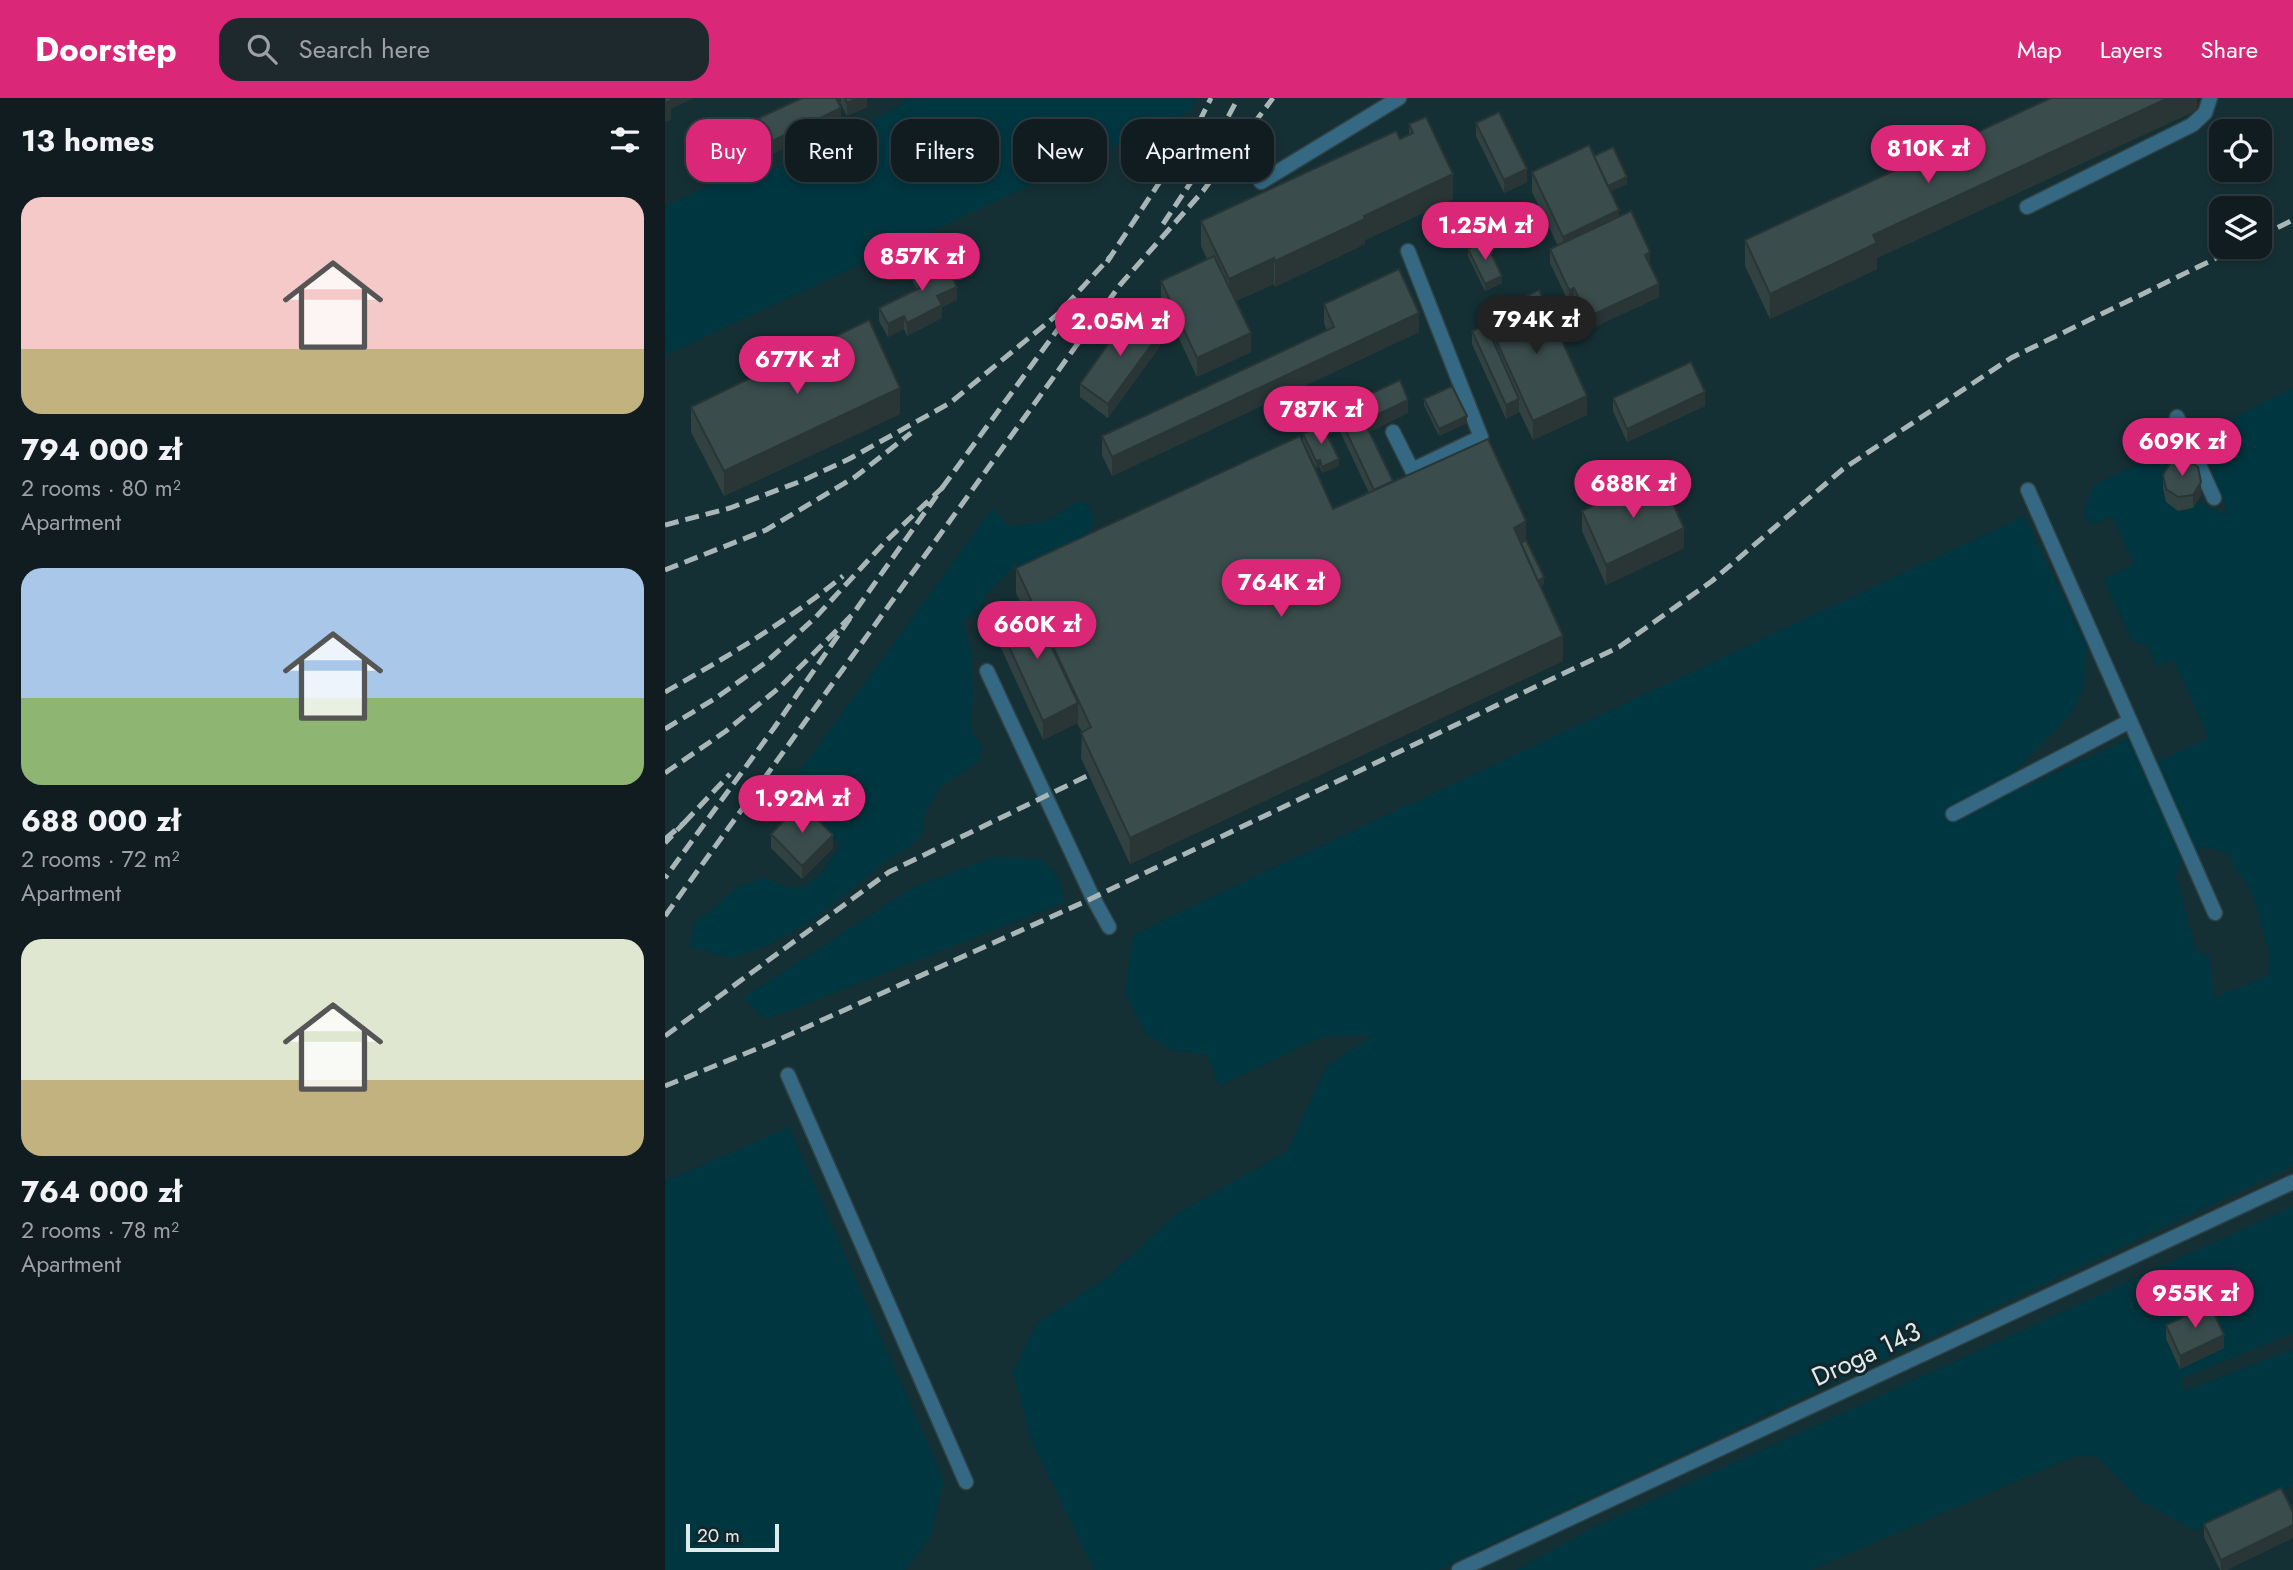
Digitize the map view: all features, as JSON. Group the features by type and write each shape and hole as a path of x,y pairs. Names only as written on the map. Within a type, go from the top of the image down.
{"lane":[{"path":"1274,174 1399,98"},
{"path":"2027,206 2192,125 2204,113 2210,98"},
{"path":"1393,432 1412,470 1481,437 1408,251"},
{"path":"2177,416 2214,498"},
{"path":"2028,490 2215,913"},
{"path":"987,671 1109,928"},
{"path":"1953,814 2130,721"},
{"path":"788,1074 966,1482"},
{"name":"Droga 143","path":"1459,1570 2293,1182"}],"shaded area":[{"path":"665,98 2293,98 2293,1570 665,1570"},
{"path":"906,98 1196,98 1190,111 1173,119 1121,119 1121,143 1107,150 1107,119 1013,119 1013,182 1038,182 666,355 665,206 724,182 771,182 771,170 785,165 785,182 877,182 876,119"},
{"path":"2290,389 2293,390 2293,1166 1438,1570 1094,1570 1031,1440 1013,1370 1037,1323 1109,1276 1176,1214 1287,1151 1326,1067 1372,1035 1322,1037 1219,1086 1207,1055 1170,1050 1145,1033 1125,994 1133,935 2024,516 2087,645 2084,686 2070,715 2013,773 2014,788 2028,786 2138,734 2152,764 2209,738 2173,660 2157,667 2147,646 2132,641 2103,579 2134,564 2112,517 2090,526 2084,512 2094,485 2182,443 2193,468 2166,481 2163,488 2166,502 2182,510 2198,502 2224,514 2227,511 2199,435","holes":["2206,846 2230,855 2234,868 2246,883 2255,903 2270,957 2269,975 2214,997 2209,956 2196,950 2176,876 2182,858"]},
{"path":"1077,502 1088,503 1094,521 1082,545 1035,565 1014,566 989,591 976,613 962,621 971,651 971,730 982,746 979,761 940,787 925,812 921,836 813,920 762,948 732,958 689,947 694,924 739,886 765,878 787,887 801,889 820,875 841,845 799,807 777,802 993,508 1009,527 1046,521"},
{"path":"993,857 1039,859 1057,874 1065,902 771,1018 760,1016 744,997 913,887"},
{"path":"789,1127 944,1481 930,1538 905,1570 665,1570 665,1181"},
{"path":"2293,1206 2293,1333 2180,1379 2184,1391 2293,1349 2293,1486 2235,1519 2194,1530 2142,1502 2096,1456 2073,1457 1811,1570 1516,1570 1596,1526"}],"building":[{"path":"802,98 836,98 841,108 818,119 785,119 785,135 771,142 771,119 759,118"},
{"path":"845,98 858,98 847,103"},
{"path":"2051,98 2168,98 1873,235 1877,243 1770,294 1745,240"},
{"path":"1499,112 1527,169 1504,180 1476,123"},
{"path":"1426,117 1453,174 1364,216 1365,219 1229,279 1201,221 1396,131 1400,139 1413,133 1409,124"},
{"path":"1589,145 1619,210 1563,237 1532,172"},
{"path":"1613,147 1627,177 1608,186 1594,156"},
{"path":"1631,211 1650,252 1645,255 1659,284 1588,317 1574,288 1569,290 1550,249"},
{"path":"1485,241 1502,276 1485,284 1468,249"},
{"path":"941,255 957,287 937,296 942,305 907,323 904,316 888,324 879,308 922,287 913,270"},
{"path":"1214,256 1251,333 1197,358 1161,281"},
{"path":"1399,269 1419,313 1112,457 1102,436 1334,327 1324,304"},
{"path":"1539,290 1587,396 1533,421 1485,316"},
{"path":"1131,312 1160,333 1108,404 1080,384"},
{"path":"869,320 900,388 724,471 691,407"},
{"path":"1486,325 1519,399 1506,405 1472,331"},
{"path":"1691,362 1705,392 1627,429 1613,398"},
{"path":"1400,380 1408,400 1364,421 1393,481 1374,490 1336,410"},
{"path":"1452,386 1467,416 1439,429 1424,399"},
{"path":"1322,425 1339,459 1322,467 1320,460 1316,461 1303,434"},
{"path":"1300,436 1333,509 1488,439 1526,521 1514,528 1563,636 1130,838 1081,733 1091,727 1016,568"},
{"path":"2186,459 2198,467 2201,482 2193,495 2178,497 2166,489 2163,475 2171,462"},
{"path":"1659,475 1669,495 1673,497 1671,500 1684,528 1606,565 1582,511"},
{"path":"1526,540 1544,577 1538,581 1521,543"},
{"path":"1030,601 1078,703 1043,721 996,618"},
{"path":"801,803 833,835 802,866 771,834"},
{"path":"2210,1305 2224,1335 2180,1356 2166,1325"},
{"path":"2281,1488 2293,1512 2293,1525 2221,1560 2204,1524"}],"railway":[{"path":"1107,262 1198,124 1211,98"},
{"path":"1163,224 1205,161 1238,98"},
{"path":"665,916 1120,285 1203,191 1273,98"},
{"path":"2272,230 2293,220"},
{"path":"665,525 730,508 804,480 849,459 950,403 1058,314 1111,256"},
{"path":"665,1086 769,1044 1084,902 1619,647 1712,581 1843,469 2011,358 2214,259"},
{"path":"942,488 1072,310"},
{"path":"665,570 766,530 855,477 911,433"},
{"path":"665,729 716,698 765,663 815,618 886,541 942,488 853,614"},
{"path":"665,692 757,638 843,576"},
{"path":"665,773 726,731 780,687 853,614 665,878"},
{"path":"684,823 730,774"},
{"path":"665,1036 889,872 1089,775"},
{"path":"665,839 684,823 665,843"}]}
